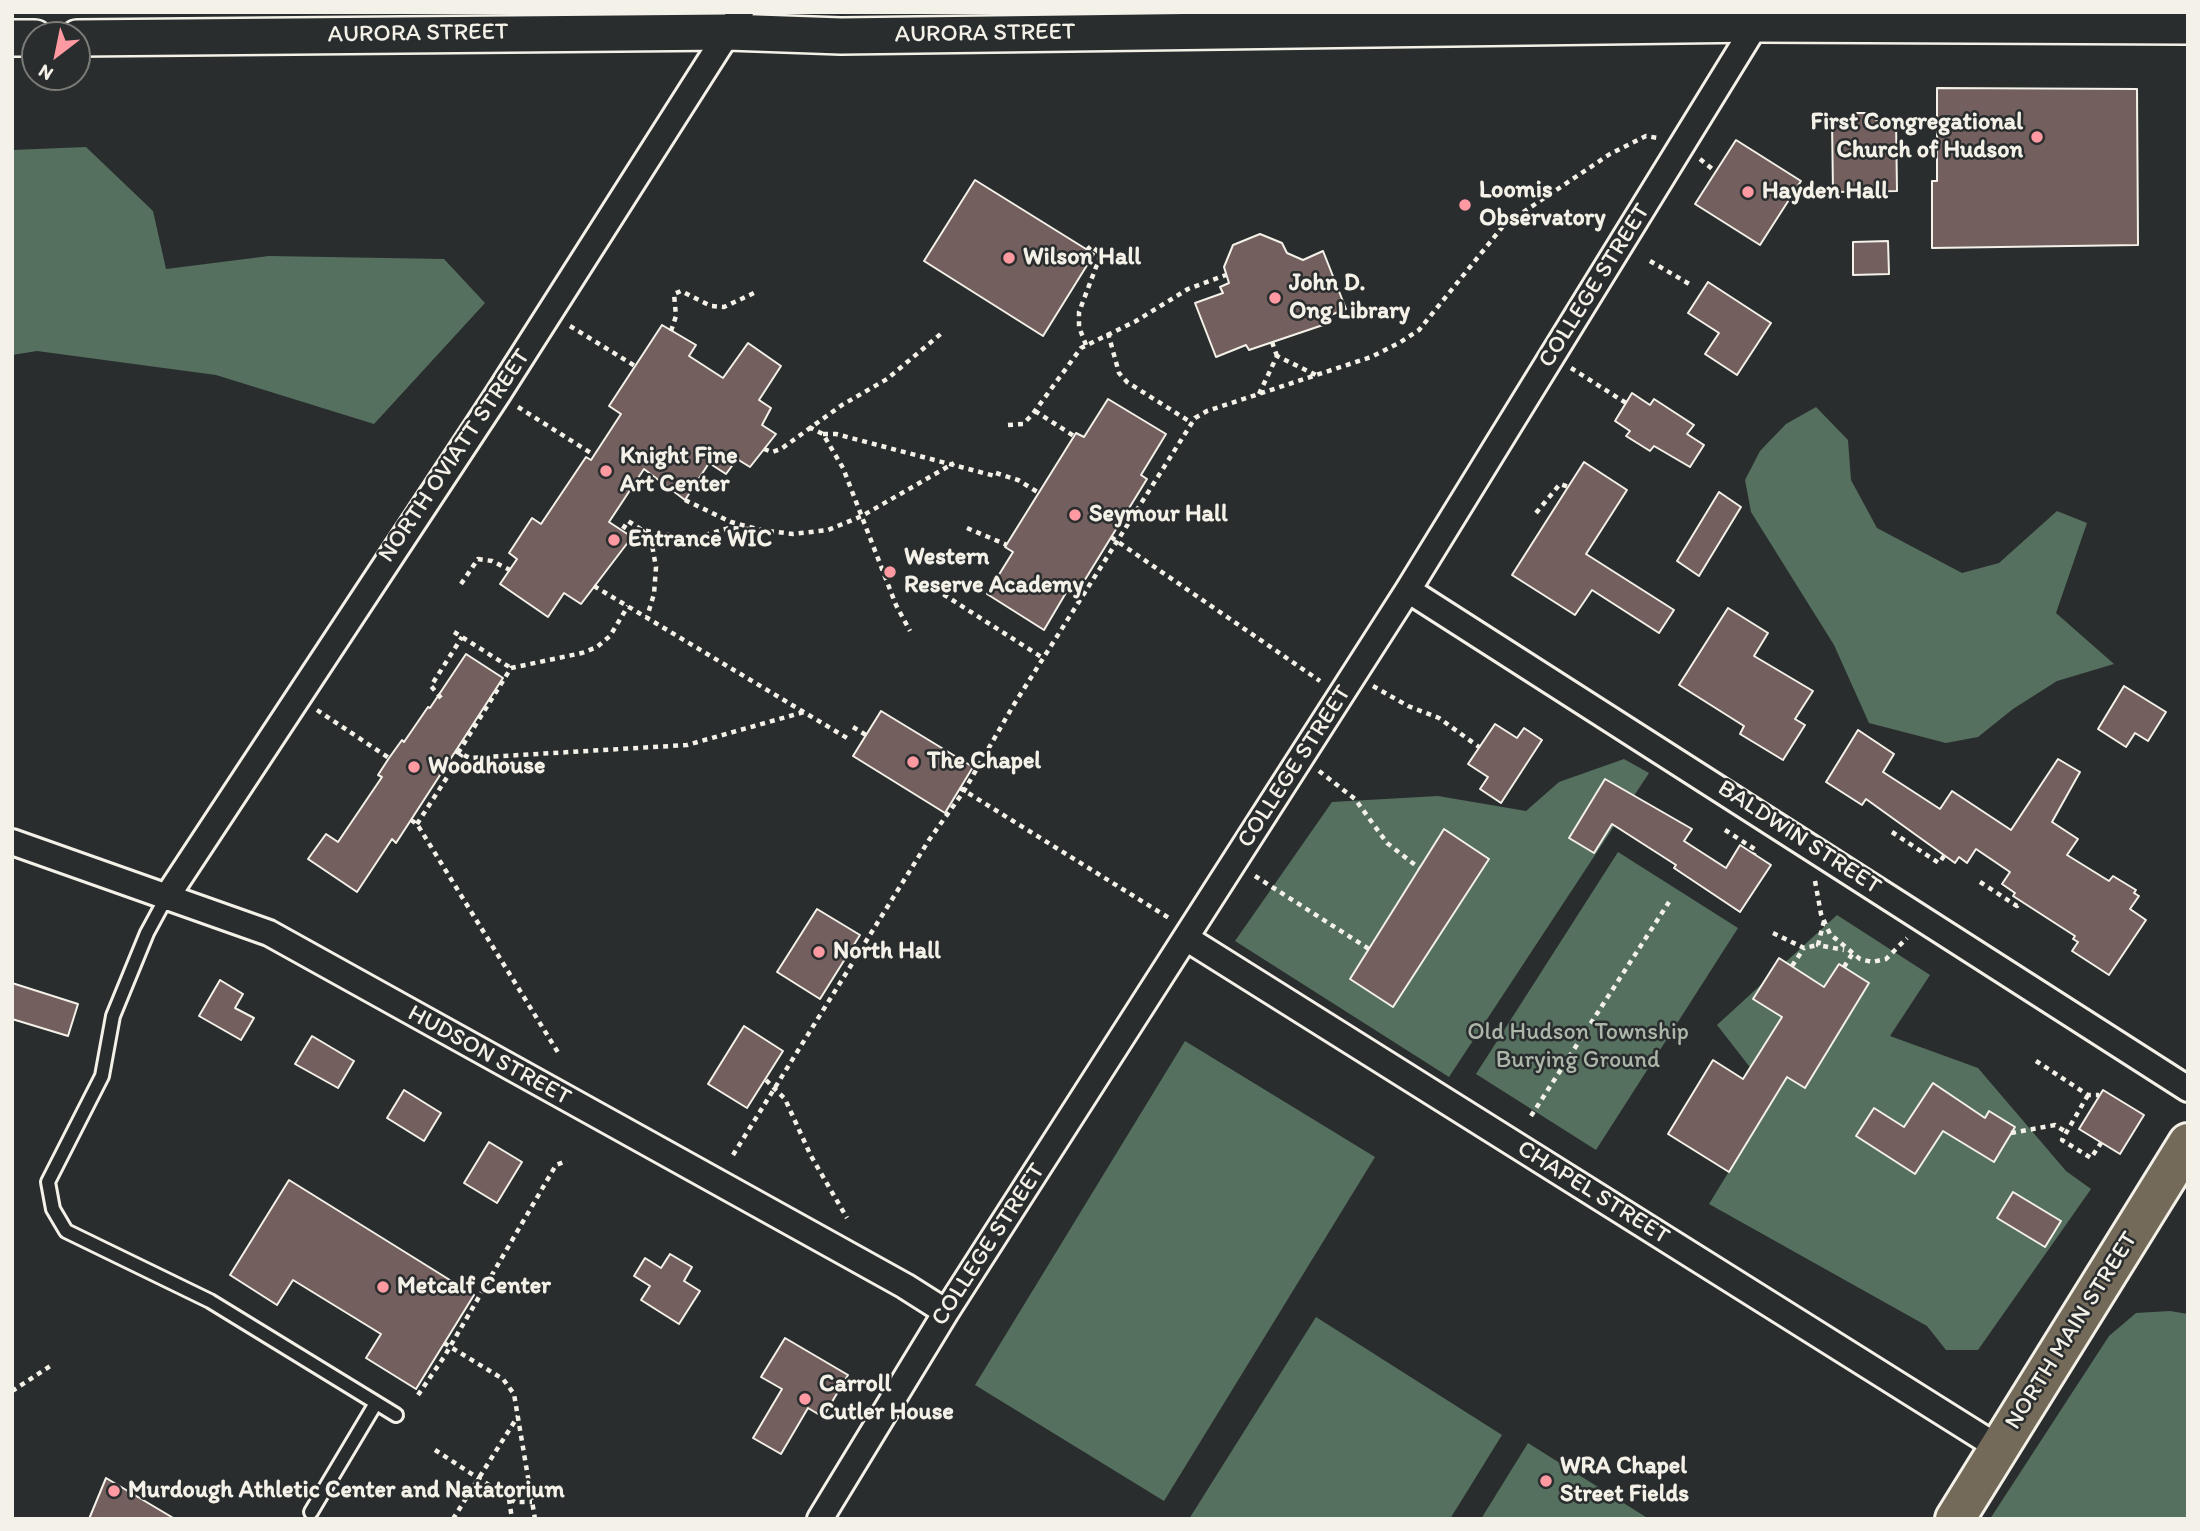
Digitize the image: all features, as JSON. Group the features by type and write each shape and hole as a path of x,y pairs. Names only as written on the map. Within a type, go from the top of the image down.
{"main road":[{"name":"NORTH MAIN STREET","path":"1955,1519 2188,1143"}],"street":[{"name":"AURORA STREET","path":"91,37 735,22 841,36 1760,18 2188,26"},
{"name":"COLLEGE STREET","path":"820,1519 946,1312 1408,590 1760,18"},
{"name":"NORTH OVIATT STREET","path":"166,898 550,314 735,22"},
{"name":"BALDWIN STREET","path":"1408,590 2188,1089"},
{"name":"HUDSON STREET","path":"12,842 268,933 905,1286 946,1312"},
{"name":"CHAPEL STREET","path":"1188,935 1999,1448"}],"lane":[{"path":"166,898 147,933 113,1016 102,1076 48,1182 52,1209 66,1231 210,1301 396,1415"},
{"path":"311,1512 376,1403"}],"path":[{"path":"733,1155 1192,423 1207,411 1371,357 1419,330 1504,225 1610,154 1646,136 1682,146 1716,172"},
{"path":"1086,345 1079,327 1079,313 1101,254 1091,246 1087,250"},
{"path":"1650,261 1691,285"},
{"path":"1009,425 1023,424 1069,362 1086,345 1136,321 1188,289 1226,275"},
{"path":"671,331 676,316 674,294 681,291 711,306 724,307 754,293"},
{"path":"550,314 635,366"},
{"path":"764,449 772,452 781,449 809,427 887,379 943,332"},
{"path":"1108,334 1119,373 1127,382 1192,423"},
{"path":"1272,342 1277,356 1318,376"},
{"path":"1259,395 1277,356"},
{"path":"1552,357 1626,403"},
{"path":"498,394 594,455"},
{"path":"1035,411 1074,436"},
{"path":"809,427 823,434 836,434 877,447 1017,480 1039,493"},
{"path":"823,434 842,467 896,605 910,631"},
{"path":"623,529 628,521 642,530 691,539 729,528 793,534 828,530 862,516 954,463"},
{"path":"1536,513 1560,484 1569,487"},
{"path":"685,500 731,522 761,530"},
{"path":"967,528 1007,545"},
{"path":"642,530 652,545 656,567 647,617"},
{"path":"1111,537 1341,695"},
{"path":"461,584 478,559 492,561 510,570"},
{"path":"594,586 847,738"},
{"path":"935,589 1043,658"},
{"path":"454,632 511,668 582,653 597,647 610,636 628,606"},
{"path":"441,698 431,686 462,637"},
{"path":"417,824 511,668"},
{"path":"1356,673 1381,692 1439,719 1479,747"},
{"path":"299,698 389,758"},
{"path":"458,753 470,758 687,745 804,712"},
{"path":"853,727 866,735"},
{"path":"1301,759 1355,799 1387,844 1419,868"},
{"path":"962,790 1188,935"},
{"path":"411,820 417,824 559,1054"},
{"path":"1725,830 1756,850 1754,854"},
{"path":"1892,832 1939,863 1944,856"},
{"path":"1234,862 1369,949"},
{"path":"1814,869 1824,921 1830,934 1852,954 1872,962 1886,959 1899,949 1918,915"},
{"path":"1980,882 2017,906 2020,901"},
{"path":"1531,1116 1669,902"},
{"path":"1818,944 1824,921"},
{"path":"1773,933 1804,948 1818,944 1845,950"},
{"path":"1792,967 1804,948"},
{"path":"1844,967 1852,954"},
{"path":"2035,1061 2088,1095 2099,1096"},
{"path":"766,1080 777,1088 811,1156 847,1218"},
{"path":"2088,1095 2062,1140 2091,1158 2101,1143"},
{"path":"2011,1133 2055,1125 2066,1132"},
{"path":"418,1395 556,1165 567,1161"},
{"path":"444,1343 503,1379 514,1394 535,1519"},
{"path":"12,1391 52,1365"},
{"path":"453,1519 519,1415"},
{"path":"435,1450 509,1497 524,1504 532,1502"},
{"path":"509,1497 512,1519"}],"green space":[{"path":"86,147 153,211 166,269 269,256 444,259 485,303 374,424 216,375 37,351 12,355 12,150"},
{"path":"1816,407 1848,440 1851,480 1877,528 1962,573 1999,563 2057,511 2087,523 2056,613 2114,664 2057,681 2013,709 1978,737 1946,743 1869,723 1834,645 1751,512 1745,480 1760,451 1786,424"},
{"path":"1624,759 1649,773 1449,1077 1235,941 1332,802 1438,796 1526,811 1559,782"},
{"name":"Old Hudson Township Burying Ground","path":"1618,852 1738,928 1596,1150 1476,1074"},
{"path":"1837,915 1930,975 1890,1036 1978,1068 2066,1171 2091,1189 1978,1350 1946,1350 1927,1326 1709,1204 1774,1098 1717,1025"},
{"path":"1185,1041 1375,1157 1164,1501 975,1385"},
{"path":"2170,1311 2188,1314 2188,1519 1990,1519 2109,1336 2136,1313"},
{"path":"1316,1317 1502,1435 1450,1519 1189,1519"},
{"name":"WRA Chapel Street Fields","path":"1528,1443 1649,1519 1481,1519"}],"building":[{"name":"First Congregational Church of Hudson","path":"1937,88 2137,89 2138,245 1932,248 1932,181 1937,181"},
{"path":"1854,113 1875,113 1876,120 1896,120 1897,191 1833,192 1832,121 1854,121"},
{"name":"Hayden Hall","path":"1736,140 1801,181 1760,245 1695,204"},
{"name":"Wilson Hall","path":"975,180 1094,254 1043,336 924,261"},
{"name":"John D. Ong Library","path":"1260,234 1282,243 1287,253 1303,260 1323,251 1346,309 1323,318 1326,324 1249,350 1246,345 1216,357 1195,303 1223,293 1220,287 1229,283 1224,267 1233,245"},
{"path":"1888,241 1889,274 1853,275 1853,242"},
{"path":"1708,282 1771,323 1737,375 1705,354 1719,333 1688,313"},
{"name":"Knight Fine Art Center","path":"662,325 696,345 689,356 723,378 748,343 781,366 759,400 771,408 762,425 776,434 750,467 737,459 726,474 709,463 685,500 644,469 609,522 632,537 581,604 564,593 548,617 500,584 517,559 509,553 532,518 541,524 586,457 591,460 621,414 609,406"},
{"path":"1632,393 1650,405 1654,399 1694,425 1687,434 1704,445 1690,467 1654,446 1650,451 1626,436 1630,431 1615,421"},
{"name":"Seymour Hall","path":"1108,399 1166,434 1141,475 1147,479 1078,591 1070,586 1044,630 987,594 1013,552 1005,547 1076,433 1084,437"},
{"path":"1584,462 1627,490 1586,554 1674,610 1659,633 1592,590 1575,615 1512,575"},
{"path":"1719,492 1741,507 1699,576 1677,561"},
{"path":"1728,608 1768,633 1754,656 1813,691 1795,719 1805,725 1783,760 1740,734 1744,726 1679,685"},
{"name":"Woodhouse","path":"466,654 503,678 396,843 392,839 357,892 308,859 326,834 338,842 382,777 378,775 389,758 402,740 404,742 428,707 430,708"},
{"path":"2124,686 2166,712 2148,741 2135,733 2126,747 2098,729"},
{"name":"The Chapel","path":"881,711 973,767 945,813 853,756"},
{"path":"1495,724 1517,738 1524,728 1542,740 1501,803 1480,789 1488,777 1468,764"},
{"path":"1858,730 1894,754 1883,772 1940,809 1952,791 2011,830 2058,759 2080,772 2052,822 2078,839 2067,855 2109,881 2113,876 2136,890 2134,893 2139,896 2130,909 2146,920 2109,975 2072,951 2078,942 2073,939 2075,936 2013,896 2015,893 2002,884 2010,872 1976,849 1967,863 1959,857 1955,863 1866,799 1862,805 1826,782"},
{"path":"1605,779 1692,829 1684,841 1726,868 1740,845 1771,865 1740,912 1674,868 1676,865 1612,824 1594,853 1569,838"},
{"path":"1444,829 1489,859 1393,1007 1350,979"},
{"name":"North Hall","path":"817,909 860,935 820,999 777,972"},
{"path":"1779,958 1824,987 1839,964 1869,983 1805,1088 1787,1077 1729,1172 1668,1134 1713,1060 1743,1079 1782,1017 1753,999"},
{"path":"220,980 243,994 235,1008 254,1018 241,1040 199,1016"},
{"path":"12,983 78,1004 68,1036 12,1019"},
{"path":"744,1026 783,1051 747,1108 708,1084"},
{"path":"312,1036 354,1061 338,1088 295,1064"},
{"path":"1933,1083 1985,1118 1989,1111 2015,1127 1994,1162 1943,1131 1915,1174 1856,1136 1874,1108 1904,1127"},
{"path":"404,1090 441,1113 424,1141 387,1118"},
{"path":"2103,1090 2144,1115 2120,1154 2079,1129"},
{"path":"489,1142 522,1162 497,1203 464,1183"},
{"name":"Metcalf Center","path":"289,1180 474,1295 416,1389 366,1358 381,1334 293,1280 277,1305 230,1275"},
{"path":"2013,1192 2061,1221 2045,1247 1997,1218"},
{"path":"670,1254 692,1267 684,1281 700,1291 679,1324 641,1300 650,1286 634,1276 645,1258 661,1268"},
{"name":"Carroll Cutler House","path":"785,1338 848,1375 823,1417 808,1408 781,1454 753,1438 782,1389 761,1377"},
{"name":"Murdough Athletic Center and Natatorium","path":"106,1478 175,1519 89,1519"}],"place":[{"name":"First Congregational Church of Hudson","path":"2037,137"},
{"name":"Hayden Hall","path":"1748,192"},
{"name":"Loomis Observatory","path":"1465,205"},
{"name":"Wilson Hall","path":"1009,258"},
{"name":"John D. Ong Library","path":"1275,298"},
{"name":"Knight Fine Art Center","path":"606,471"},
{"name":"Seymour Hall","path":"1075,515"},
{"name":"Entrance WIC","path":"614,540"},
{"name":"Western Reserve Academy","path":"890,572"},
{"name":"The Chapel","path":"913,762"},
{"name":"Woodhouse","path":"414,767"},
{"name":"North Hall","path":"819,952"},
{"name":"Metcalf Center","path":"383,1287"},
{"name":"Carroll Cutler House","path":"805,1399"},
{"name":"WRA Chapel Street Fields","path":"1546,1481"},
{"name":"Murdough Athletic Center and Natatorium","path":"114,1491"}]}
